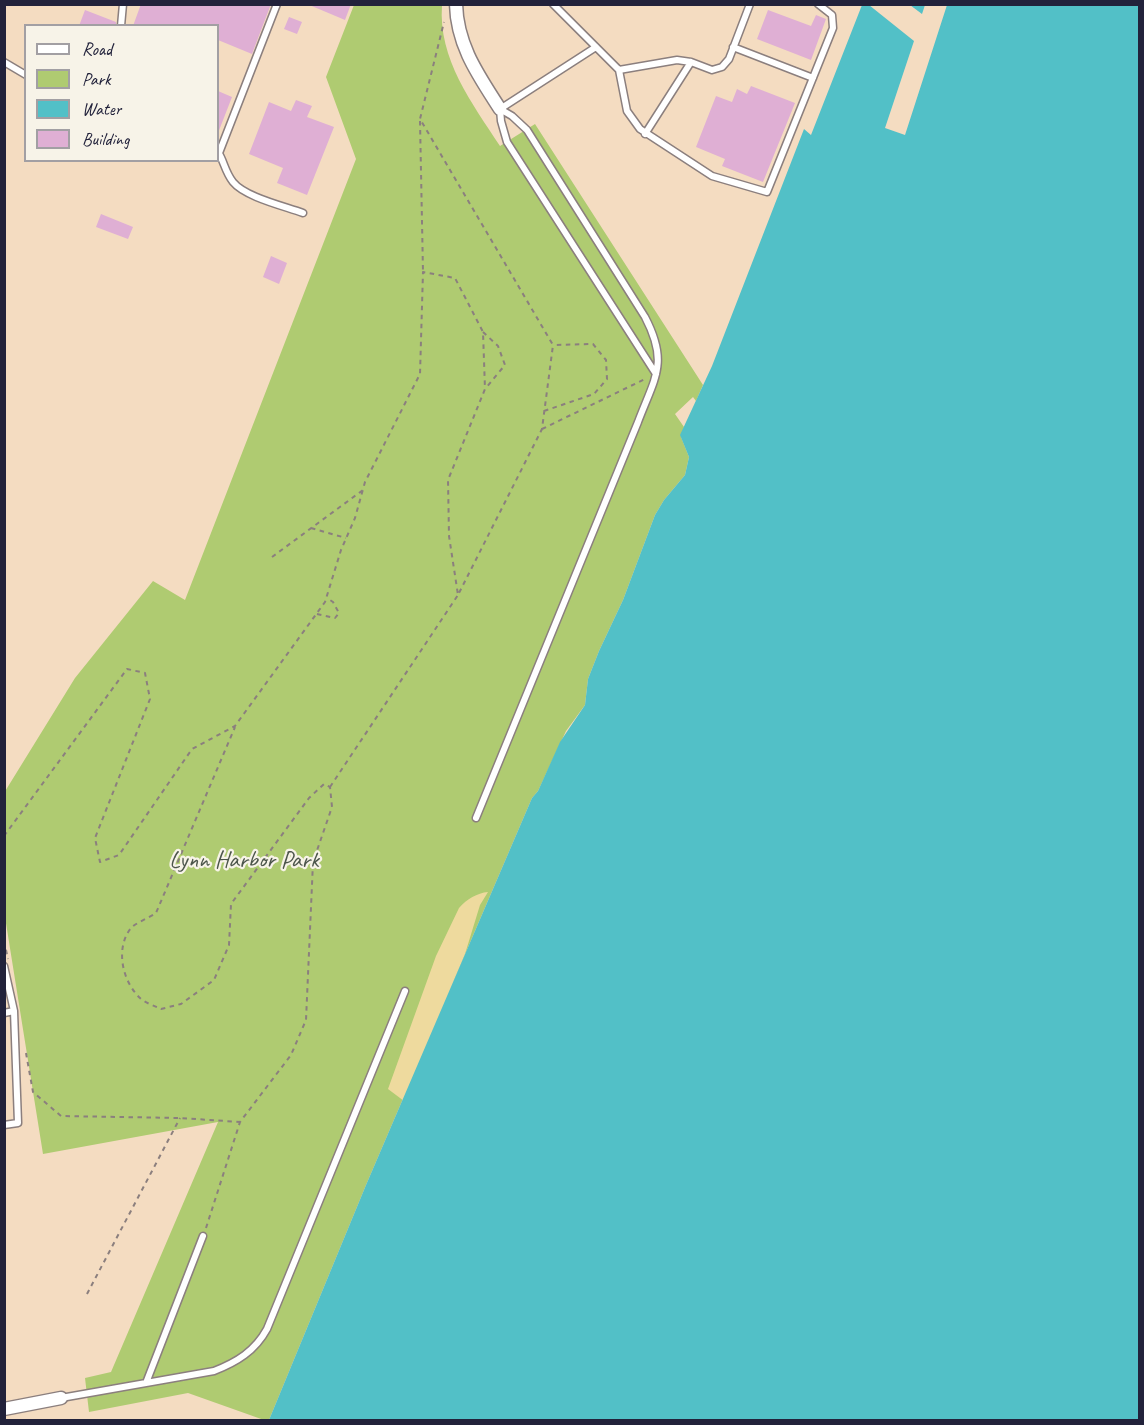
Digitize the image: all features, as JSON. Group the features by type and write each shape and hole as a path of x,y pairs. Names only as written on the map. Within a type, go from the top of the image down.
{"street":[{"path":"456,4 458,27 466,52 500,109"},
{"path":"4,1409 61,1398"}],"lane":[{"path":"121,24 123,4"},
{"path":"219,149 277,4"},
{"path":"553,4 619,70 627,111 634,123 645,134 712,176 767,192 834,24 830,12 818,4"},
{"path":"619,70 669,61 691,62 706,69 717,69 726,64 750,4"},
{"path":"500,109 596,47"},
{"path":"733,47 813,78"},
{"path":"4,62 24,74"},
{"path":"645,134 691,62"},
{"path":"500,109 507,142 656,374"},
{"path":"476,818 659,367 659,353 654,335 645,317 527,130 512,116 500,109"},
{"path":"219,155 224,170 234,184 243,191 303,213"},
{"path":"4,1125 18,1123 14,1011 7,965"},
{"path":"61,1398 201,1374 225,1367 242,1357 259,1341 267,1329 405,991"},
{"path":"4,1013 14,1011"},
{"path":"146,1383 203,1236"}],"path":[{"path":"330,787 324,784 309,798 231,904 229,945 214,980 181,1004 161,1009 141,999 129,983 123,967 122,945 132,927 156,914 235,726 327,598 365,482 420,374 423,272 420,119 446,15"},
{"path":"203,1236 240,1122 291,1055 306,1020 313,862 332,807 330,787 458,595 542,429 553,345 420,119"},
{"path":"423,272 455,278 483,332 498,346 505,365 485,389 448,480 449,536 458,595"},
{"path":"483,332 485,389"},
{"path":"544,411 594,394 607,379 606,360 593,344 553,345"},
{"path":"542,429 656,374"},
{"path":"272,557 363,490"},
{"path":"311,528 346,538"},
{"path":"317,614 334,618 339,613 333,602 327,598"},
{"path":"4,836 127,669 145,673 150,699 95,838 100,862 119,855 192,749 235,726"},
{"path":"4,941 7,965"},
{"path":"24,1046 33,1092 61,1116 180,1118 240,1122"},
{"path":"87,1294 180,1118"}],"green space":[{"name":"Lynn Harbor Park","path":"354,5 442,5 445,44 451,62 468,97 500,146 535,124 703,385 696,401 693,397 675,414 684,427 681,437 689,457 685,475 655,515 623,600 588,679 585,705 566,731 538,791 532,798 366,1185 269,1420 188,1393 89,1412 85,1378 111,1372 218,1122 43,1154 5,917 4,793 75,678 153,581 185,600 356,159 326,77"}],"sand":[{"path":"488,892 480,905 465,954 404,1101 388,1089 436,956 459,908 472,897"}],"water":[{"path":"862,5 1139,5 1139,1420 269,1420 366,1185 532,798 538,791 560,742 585,705 588,679 623,600 655,515 685,475 689,457 680,435 712,366 804,129 811,135"}],"pier":[{"path":"869,5 910,5 922,14 925,5 947,5 905,135 885,128 914,41"}],"building":[{"path":"141,4 271,4 252,54 219,40 219,24 134,24"},
{"path":"307,4 351,4 345,20"},
{"path":"85,10 116,22 116,24 80,24"},
{"path":"768,10 811,26 816,15 826,19 811,60 757,39"},
{"path":"289,17 302,22 297,34 284,29"},
{"path":"751,86 795,103 763,182 722,166 725,159 696,147 716,96 732,102 737,89 747,94"},
{"path":"219,91 232,97 219,130"},
{"path":"296,100 312,106 307,117 334,127 307,195 277,183 283,168 249,154 269,102 291,111"},
{"path":"101,214 133,227 128,239 96,227"},
{"path":"271,256 287,263 279,284 263,277"}]}
